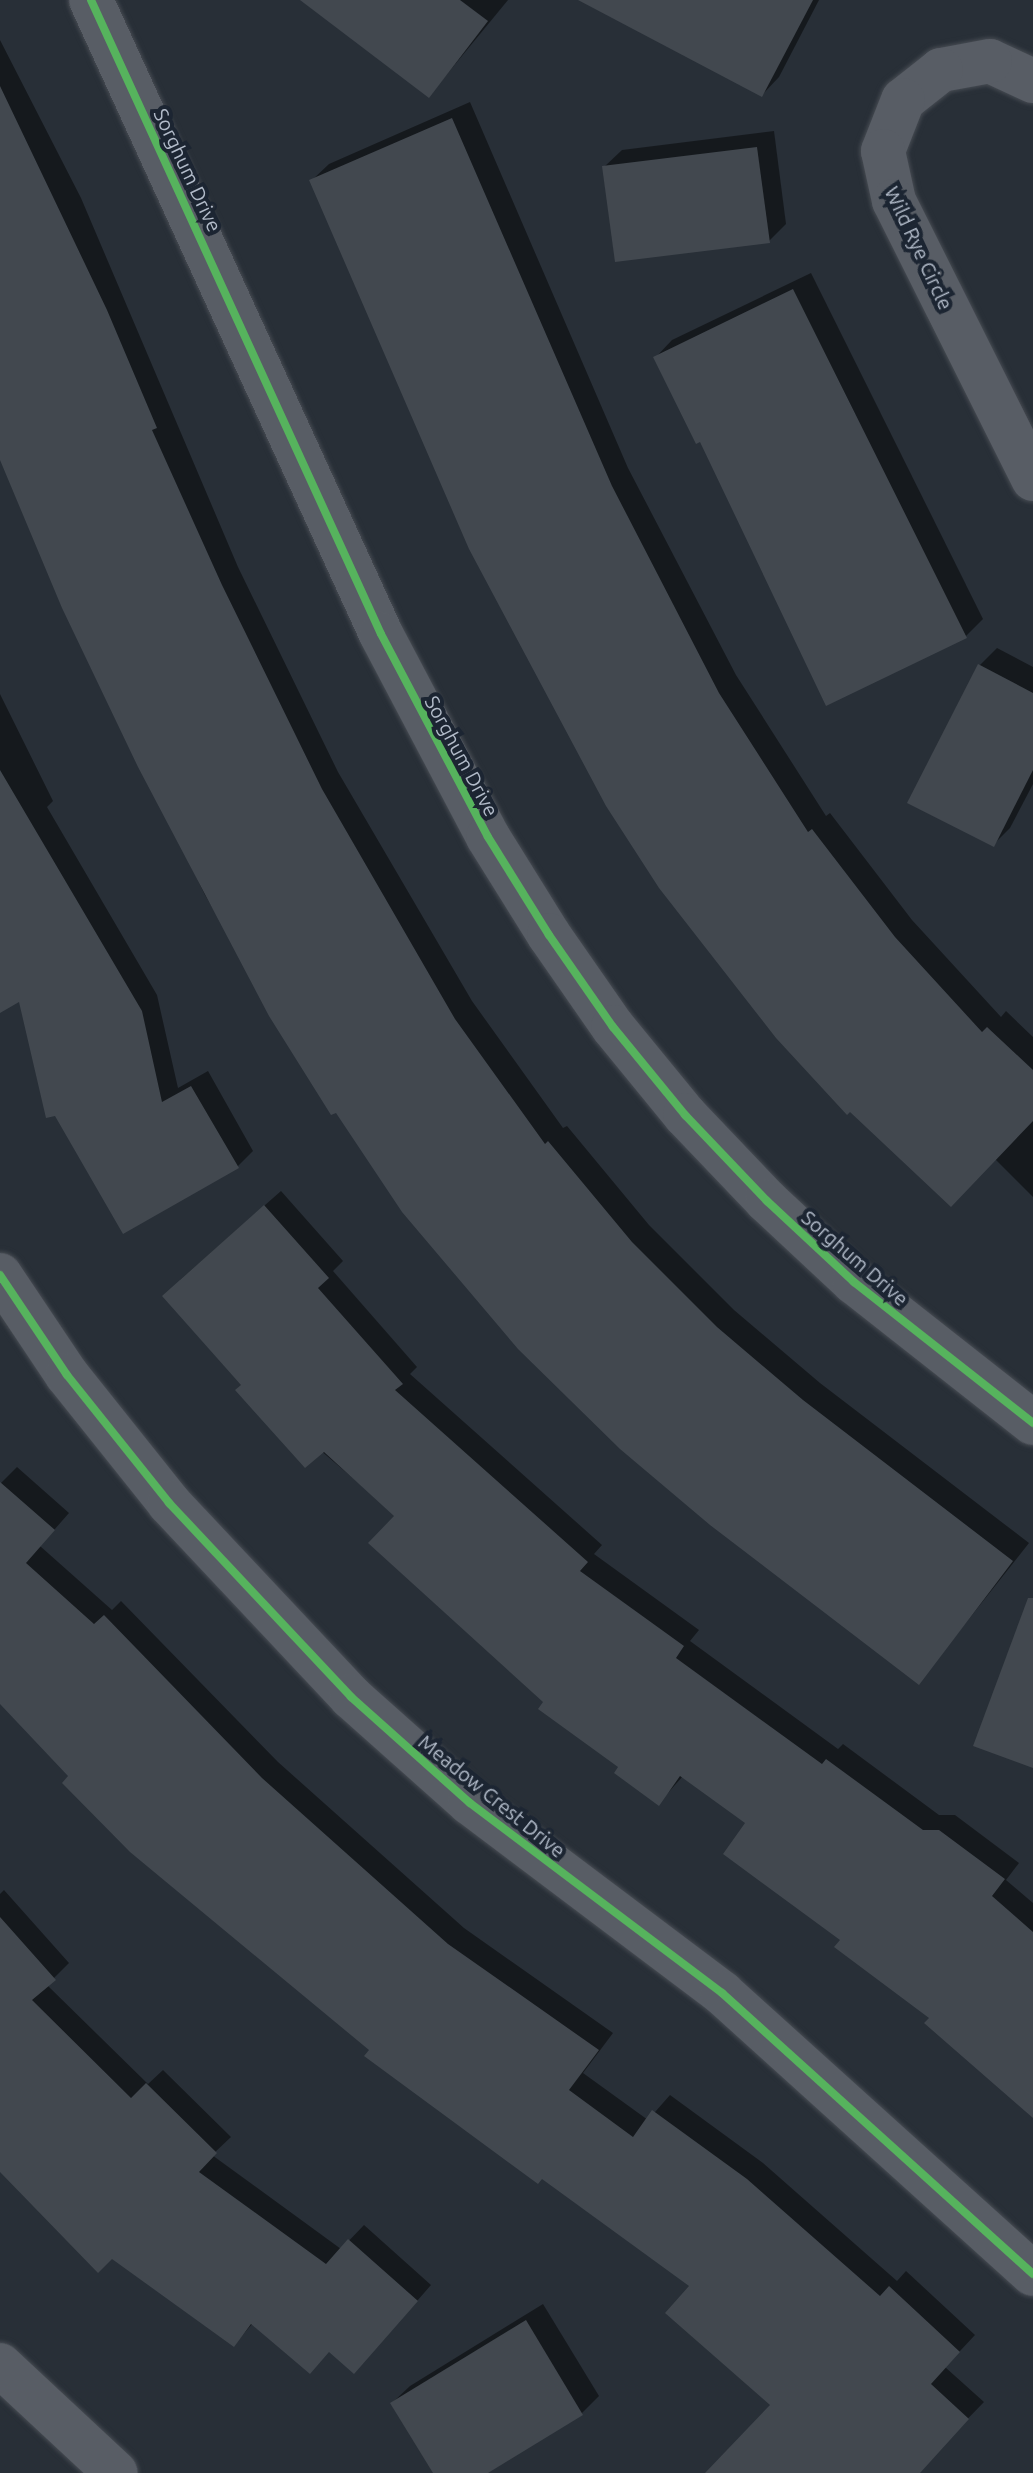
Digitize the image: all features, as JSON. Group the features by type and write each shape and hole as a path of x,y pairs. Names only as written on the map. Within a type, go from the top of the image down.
{"street":[{"name":"Sorghum Drive","path":"105,5 381,634 488,837 549,935 649,1071 767,1201 854,1282 1033,1423"},
{"name":"Wild Rye Circle","path":"1033,81 990,61 941,70 903,100 883,151 894,201 1033,479"},
{"name":"Meadow Crest Drive","path":"0,1275 67,1375 169,1503 351,1697 470,1803 722,1993 1033,2274"},
{"path":"0,2365 116,2473"}],"building":[{"path":"300,0 460,0 488,21 429,98"},
{"path":"578,0 813,0 762,97"},
{"path":"0,86 107,310 157,428 152,430 222,585 322,789 455,1019 545,1144 548,1141 632,1242 717,1327 803,1400 1013,1561 919,1685 710,1525 620,1449 518,1349 402,1212 336,1113 331,1115 269,1016 138,767 62,608 0,460"},
{"path":"452,118 612,486 719,693 808,832 812,829 895,937 982,1032 987,1027 1033,1070 1033,1121 951,1207 850,1112 847,1115 776,1038 659,888 606,806 469,549 309,180"},
{"path":"757,147 770,243 615,262 602,166"},
{"path":"793,289 967,638 826,706 700,442 696,444 653,357"},
{"path":"978,664 1033,693 1033,770 994,847 907,803"},
{"path":"0,770 142,1011 162,1102 191,1086 239,1168 123,1234 55,1116 46,1118 19,1002 0,1013"},
{"path":"264,1205 329,1278 318,1288 403,1384 395,1390 588,1562 580,1571 684,1646 676,1658 822,1764 826,1759 923,1830 939,1830 1005,1879 992,1896 1033,1932 1033,2118 924,2023 929,2018 834,1947 840,1940 723,1854 745,1823 680,1776 659,1806 614,1773 618,1767 538,1709 543,1702 368,1543 394,1516 324,1452 305,1468 235,1390 241,1385 162,1296"},
{"path":"0,1482 55,1530 26,1563 94,1624 104,1615 262,1778 448,1944 599,2050 569,2090 633,2137 652,2110 747,2179 880,2296 889,2286 960,2352 931,2384 969,2419 920,2473 705,2473 770,2405 665,2313 689,2286 542,2179 538,2184 364,2056 369,2050 130,1852 62,1783 68,1776 0,1704"},
{"path":"1028,1598 1033,1598 1033,1768 973,1746"},
{"path":"0,1917 56,1980 32,2000 131,2098 146,2083 217,2153 199,2172 326,2264 348,2239 418,2301 354,2374 329,2352 310,2374 251,2324 234,2347 112,2259 98,2273 0,2172"},
{"path":"526,2320 583,2415 488,2473 433,2473 390,2403"}],"cycle path":[{"path":"91,0 381,634 488,837 549,935 613,1027 685,1115 767,1201 854,1282 1033,1423"},
{"path":"0,1275 67,1375 169,1503 351,1697 470,1803 722,1993 1033,2274"}]}
